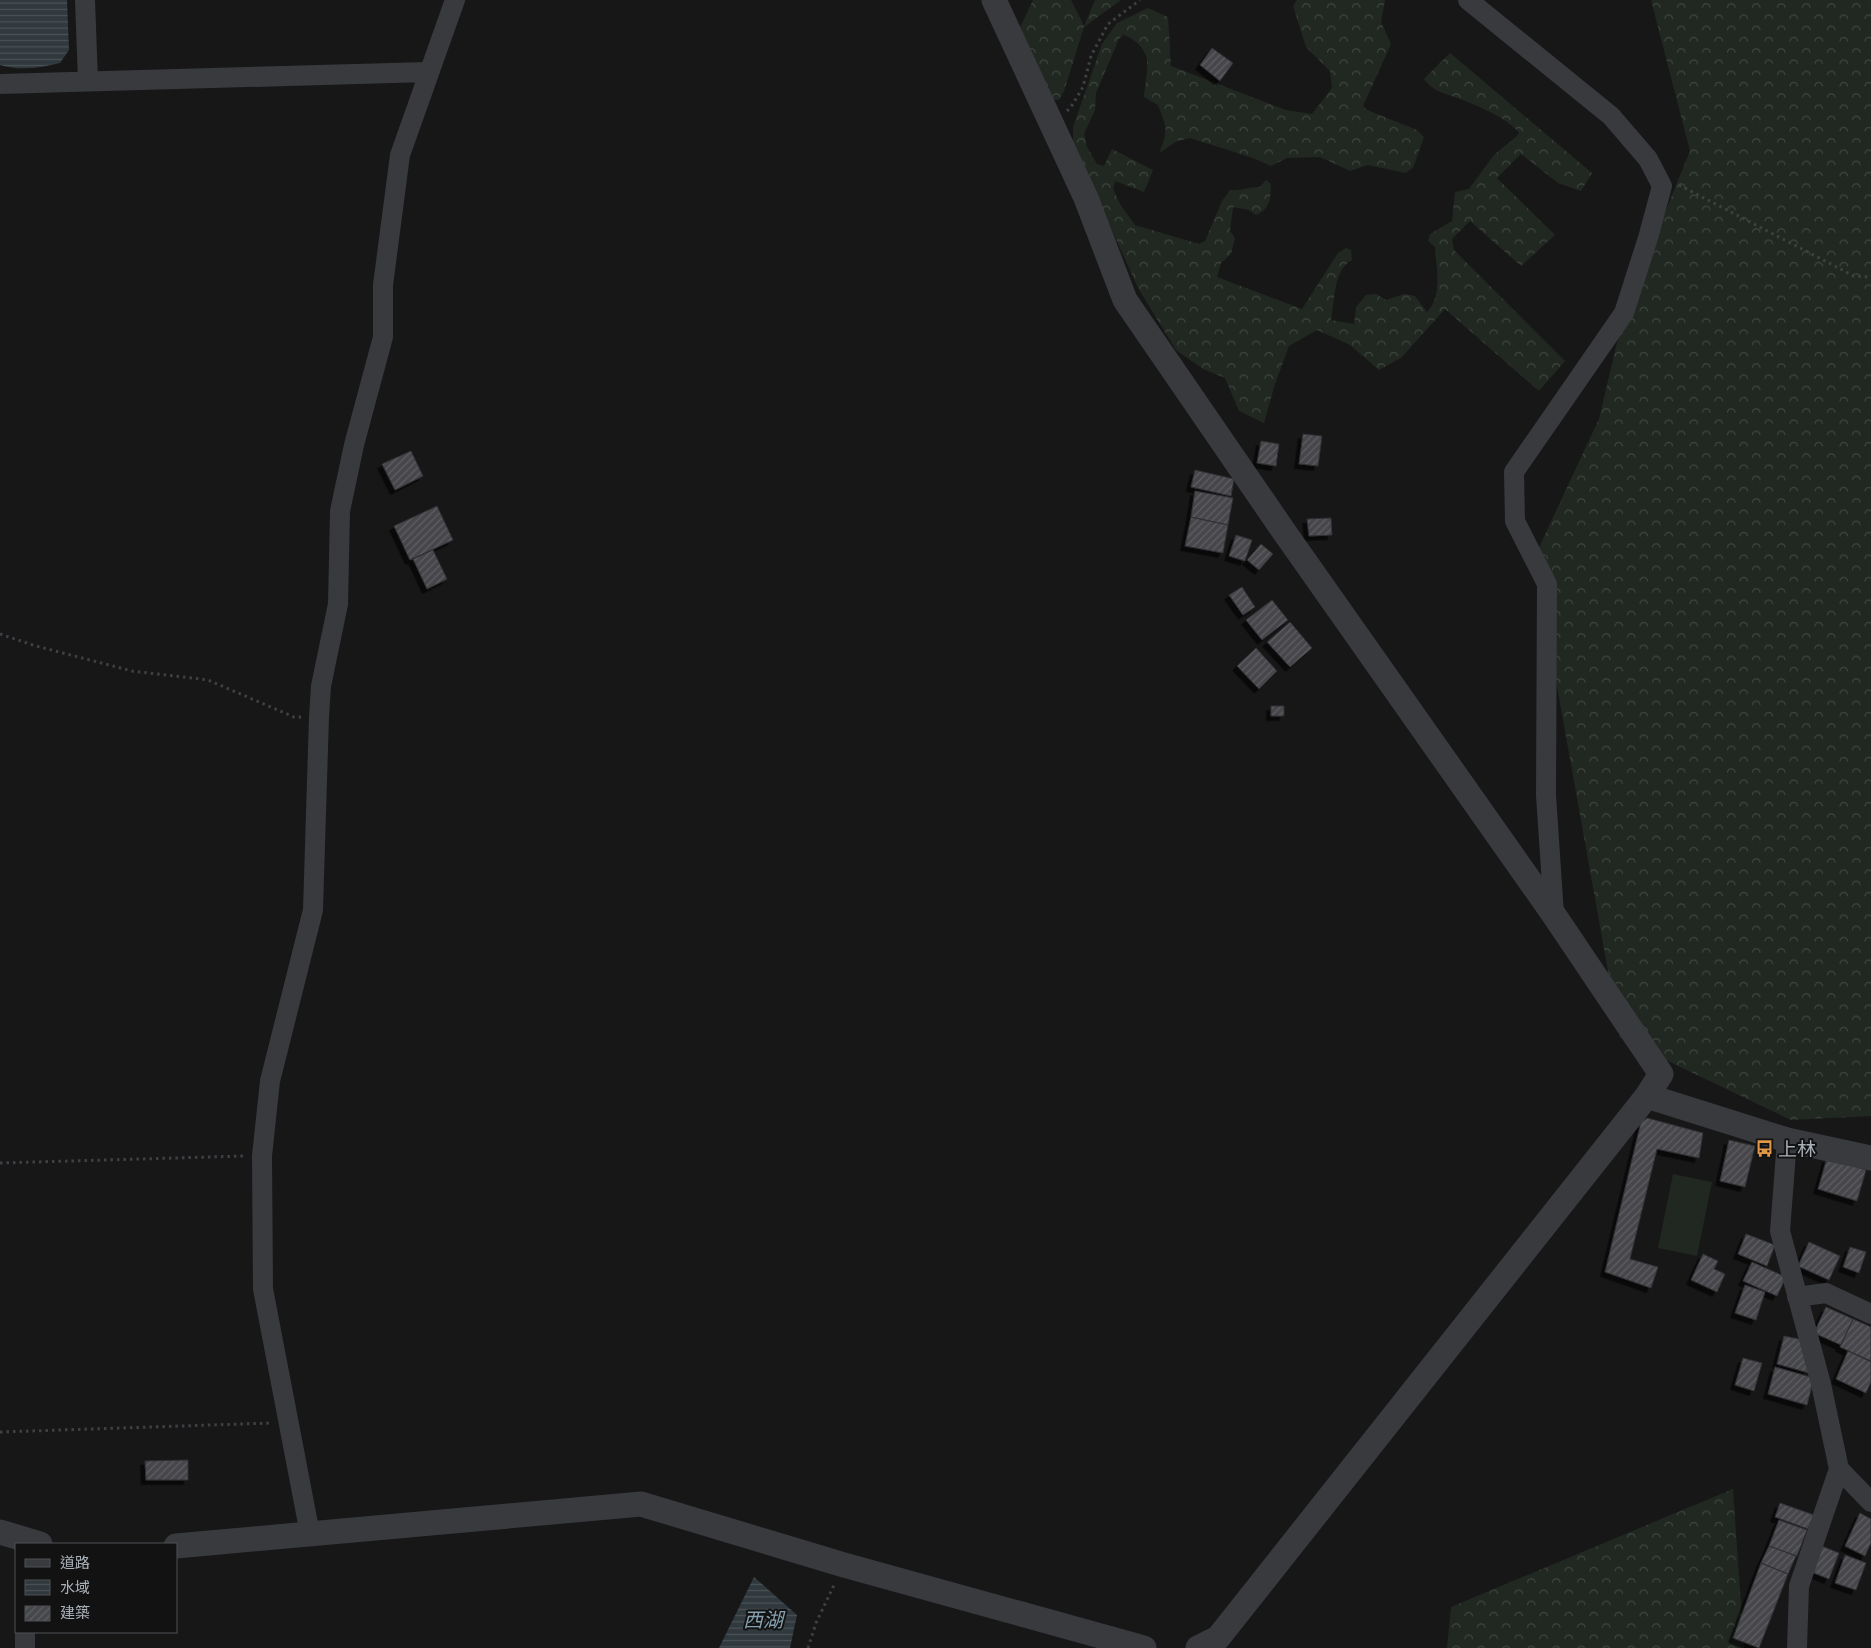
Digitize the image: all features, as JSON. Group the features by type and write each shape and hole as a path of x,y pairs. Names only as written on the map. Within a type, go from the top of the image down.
{"street":[{"path":"85,0 88,81"},
{"path":"310,1534 263,1289 262,1156 270,1081 313,910 321,686 338,604 340,511 354,445 383,337 383,285 400,156 428,72 455,0"},
{"path":"994,0 1086,198 1125,300 1285,533 1554,916 1661,1074 1647,1096 1218,1638 1198,1648"},
{"path":"1468,0 1611,116 1648,158 1662,186 1624,313 1514,472 1515,522 1547,584 1546,795 1554,916"},
{"path":"0,84 428,72"},
{"path":"1647,1096 1787,1140 1871,1158"},
{"path":"1787,1140 1780,1231 1821,1384 1839,1469 1798,1586 1797,1648"},
{"path":"1797,1297 1826,1293 1871,1314"},
{"path":"1839,1469 1871,1502"},
{"path":"178,1546 641,1504 844,1565 1144,1648"},
{"path":"0,1532 29,1543"},
{"path":"25,1633 25,1648"}],"path":[{"path":"1051,124 1071,108 1083,86 1092,56 1108,24 1140,0"},
{"path":"1674,181 1681,187 1854,276 1871,277"},
{"path":"0,634 36,646 132,671 208,680 294,717 319,717"},
{"path":"0,1163 262,1156"},
{"path":"0,1432 288,1422"},
{"path":"808,1648 816,1623 844,1565"}],"green space":[{"path":"1033,0 1071,0 1084,26 1095,0 1121,0 1084,27 1064,91 1059,100 1052,100 1019,30"},
{"path":"1297,0 1385,0 1381,22 1391,44 1363,106 1367,110 1417,130 1424,137 1413,168 1405,173 1368,165 1350,171 1320,157 1287,158 1271,166 1253,158 1190,138 1177,141 1161,152 1165,137 1165,123 1158,105 1144,97 1147,69 1146,56 1138,44 1131,38 1123,35 1119,39 1096,93 1095,110 1084,134 1087,147 1097,164 1104,166 1112,149 1153,170 1144,192 1115,181 1113,189 1120,204 1135,225 1199,244 1205,241 1222,201 1230,190 1260,187 1266,180 1271,184 1270,199 1265,209 1256,215 1249,210 1233,207 1230,231 1235,238 1231,254 1221,263 1217,277 1302,309 1338,253 1346,248 1351,250 1352,260 1341,271 1338,278 1331,320 1354,324 1356,307 1366,295 1376,294 1386,300 1404,294 1415,296 1427,312 1432,305 1437,290 1435,247 1428,241 1430,234 1452,221 1455,192 1469,189 1494,155 1519,133 1514,127 1491,112 1439,91 1427,83 1424,79 1450,53 1592,173 1581,191 1558,183 1521,154 1497,178 1555,235 1521,266 1470,221 1452,239 1454,250 1565,361 1539,391 1445,309 1401,358 1379,370 1350,345 1317,330 1289,346 1275,384 1264,423 1239,411 1225,378 1203,369 1176,350 1138,288 1073,145 1073,127 1102,44 1117,23 1148,8 1168,17 1171,66 1286,110 1312,114 1332,88 1330,71 1306,47 1293,6"},
{"path":"1651,0 1871,0 1871,1116 1791,1120 1620,1038 1534,558 1599,419 1624,313 1690,151"},
{"path":"1673,1174 1712,1182 1697,1256 1658,1248"},
{"path":"1733,1489 1744,1648 1447,1648 1451,1607"}],"water":[{"path":"0,0 67,0 69,50 60,63 30,68 0,65"},
{"name":"西湖","path":"754,1577 797,1615 790,1648 719,1648"}],"building":[{"path":"1212,48 1233,63 1220,81 1200,65"},
{"path":"1303,434 1322,436 1318,466 1299,464"},
{"path":"1261,441 1279,444 1276,466 1257,463"},
{"path":"411,451 423,476 395,490 382,464"},
{"path":"1195,470 1234,479 1231,496 1191,487"},
{"path":"1195,491 1233,498 1228,525 1191,517"},
{"path":"437,506 453,540 410,560 394,526"},
{"path":"1191,517 1228,525 1223,553 1185,546"},
{"path":"1331,518 1332,535 1309,536 1307,519"},
{"path":"1236,535 1252,540 1245,561 1229,556"},
{"path":"1261,544 1273,554 1259,570 1247,560"},
{"path":"433,550 447,579 427,589 413,559"},
{"path":"1242,587 1255,607 1243,615 1229,595"},
{"path":"1272,600 1288,620 1262,640 1246,620"},
{"path":"1290,622 1312,648 1290,667 1267,642"},
{"path":"1256,648 1277,671 1259,689 1237,666"},
{"path":"1271,706 1284,706 1284,716 1271,716"},
{"path":"1647,1118 1703,1133 1699,1158 1657,1149 1630,1259 1658,1267 1651,1288 1605,1272 1641,1122"},
{"path":"1729,1140 1755,1146 1745,1187 1720,1181"},
{"path":"1827,1158 1866,1170 1857,1201 1818,1189"},
{"path":"1746,1234 1775,1245 1767,1266 1738,1254"},
{"path":"1809,1242 1840,1256 1829,1280 1798,1266"},
{"path":"1850,1247 1866,1252 1859,1273 1843,1267"},
{"path":"1703,1254 1718,1261 1714,1269 1725,1274 1717,1292 1691,1280"},
{"path":"1752,1262 1786,1277 1777,1296 1743,1281"},
{"path":"1745,1285 1765,1292 1756,1320 1735,1313"},
{"path":"1826,1307 1853,1319 1841,1345 1814,1333"},
{"path":"1853,1319 1871,1327 1871,1361 1840,1347"},
{"path":"1784,1336 1804,1340 1809,1373 1777,1364"},
{"path":"1848,1351 1871,1362 1871,1382 1866,1393 1836,1379"},
{"path":"1743,1358 1762,1363 1754,1391 1735,1385"},
{"path":"1775,1367 1814,1378 1807,1405 1768,1394"},
{"path":"188,1460 188,1480 146,1480 145,1461"},
{"path":"1780,1503 1814,1515 1808,1529 1775,1517"},
{"path":"1860,1513 1871,1519 1871,1543 1865,1556 1845,1546"},
{"path":"1779,1520 1807,1530 1797,1556 1769,1546"},
{"path":"1819,1545 1839,1553 1829,1579 1809,1571"},
{"path":"1769,1546 1796,1556 1788,1574 1761,1563"},
{"path":"1845,1555 1866,1563 1856,1590 1835,1583"},
{"path":"1761,1563 1788,1574 1759,1648 1733,1638"}],"place":[{"name":"上林","path":"1764,1149"}]}
